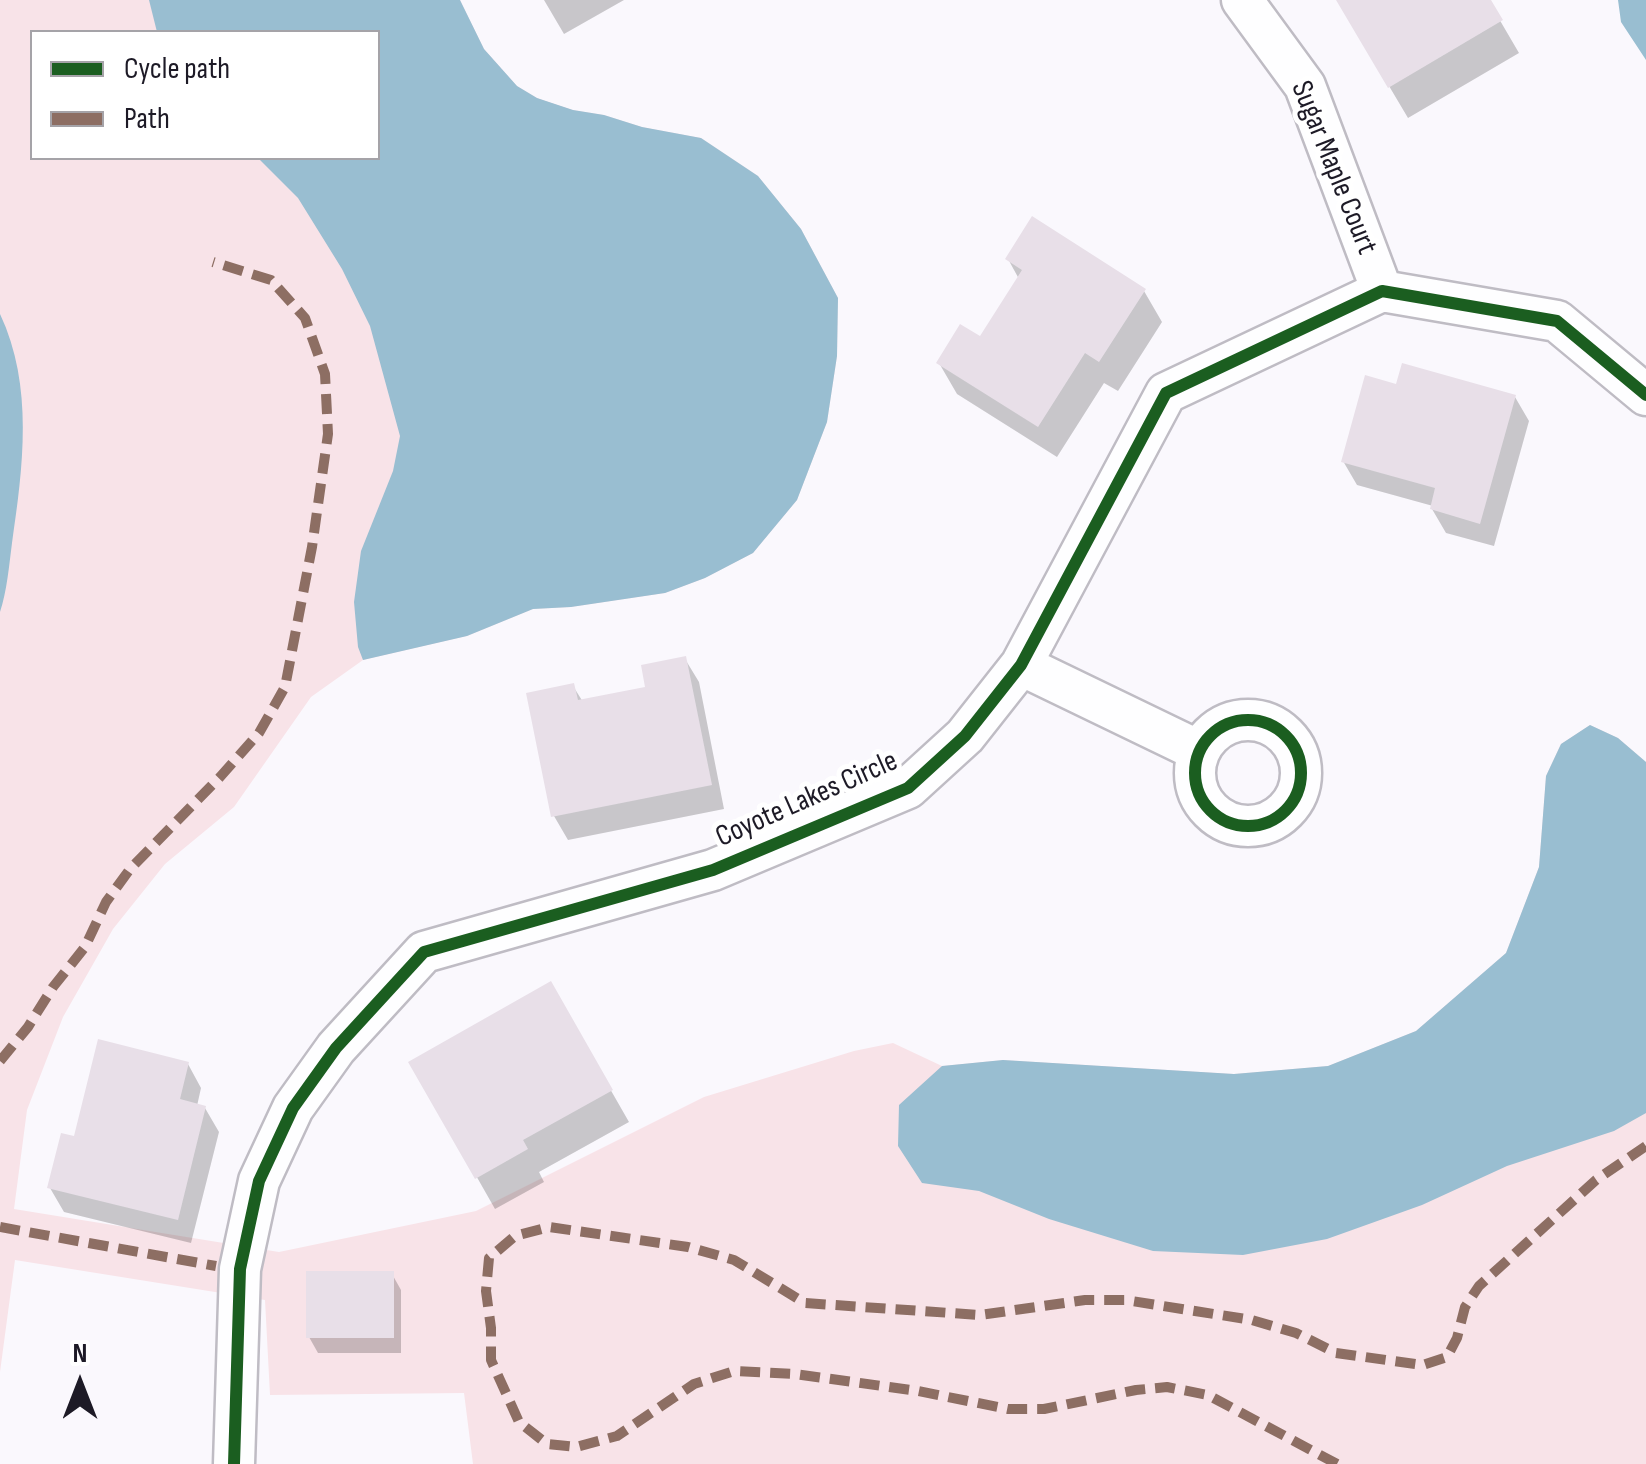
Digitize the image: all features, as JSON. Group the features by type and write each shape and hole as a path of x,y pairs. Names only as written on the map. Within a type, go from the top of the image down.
{"street":[{"name":"Sugar Maple Court","path":"1242,0 1305,86 1382,291"},
{"path":"1382,291 1557,321 1646,394"},
{"name":"Coyote Lakes Circle","path":"234,1464 240,1269 259,1181 293,1108 336,1048 424,952 713,870 908,788 965,736 1021,665 1166,393 1382,291"},
{"path":"1021,665 1199,751"}],"shaded area":[{"path":"0,0 460,0 484,49 517,86 537,98 642,127 701,138 758,176 801,229 838,298 837,356 827,422 797,500 753,553 665,593 533,609 467,636 363,660 311,697 234,807 165,864 113,929 63,1017 27,1110 14,1209 279,1252 476,1211 704,1097 854,1051 893,1043 942,1066 1003,1060 1234,1074 1328,1066 1416,1031 1506,953 1539,867 1546,776 1561,744 1590,725 1618,738 1646,762 1646,1464 473,1464 464,1393 270,1395 265,1300 15,1260 0,1372"}],"water":[{"path":"149,0 460,0 484,49 517,86 537,98 642,127 701,138 758,176 801,229 838,298 837,356 827,422 797,500 753,553 665,593 533,609 467,636 363,660 354,602 361,551 393,471 400,436 370,326 342,269 298,198 260,160 380,160 380,30 156,30"},
{"path":"1618,0 1646,0 1646,60 1621,22"},
{"path":"0,314 18,370 23,427 16,515 0,612"},
{"path":"1590,725 1618,738 1646,762 1646,1113 1614,1131 1507,1166 1422,1205 1327,1239 1243,1255 1153,1251 1049,1219 979,1191 922,1183 898,1146 899,1105 942,1066 1003,1060 1234,1074 1328,1066 1416,1031 1506,953 1539,867 1546,776 1561,744"}],"building":[{"path":"1336,0 1491,0 1503,20 1388,88"},
{"path":"1032,216 1146,289 1099,362 1085,353 1038,427 936,363 960,324 980,336 1022,270 1005,259"},
{"path":"1402,363 1516,395 1480,524 1430,509 1435,488 1341,462 1365,375 1396,384"},
{"path":"686,656 712,785 551,817 526,693 574,683 578,700 645,687 641,665"},
{"path":"551,981 613,1090 523,1140 528,1149 475,1179 408,1062"},
{"path":"98,1039 189,1062 180,1099 206,1106 178,1220 47,1188 61,1133 74,1136"},
{"path":"306,1271 394,1271 394,1338 306,1338"}],"marked path":[{"path":"0,1061 85,947 106,902 130,869 259,733 285,687 312,547 328,434 325,374 305,318 271,280 213,262"},
{"path":"1337,1464 1208,1395 1167,1387 1044,1409 1008,1409 918,1391 795,1374 734,1371 694,1384 617,1436 576,1447 547,1444 519,1422 491,1360 486,1291 489,1258 515,1236 549,1227 688,1247 734,1260 805,1303 980,1315 1085,1300 1125,1300 1252,1320 1296,1333 1336,1353 1423,1365 1447,1357 1465,1307 1479,1286 1596,1180 1646,1146"},
{"path":"0,1227 216,1266"}],"cycle path":[{"path":"234,1464 240,1269 259,1181 293,1108 336,1048 424,952 713,870 908,788 965,736 1021,665 1166,393 1382,291 1557,321 1646,395"},
{"path":"1248,720 1268,724 1286,735 1297,753 1301,773 1297,793 1286,811 1268,822 1248,826 1228,822 1210,811 1199,793 1195,773 1199,753 1210,735 1228,724 1248,720"}]}
